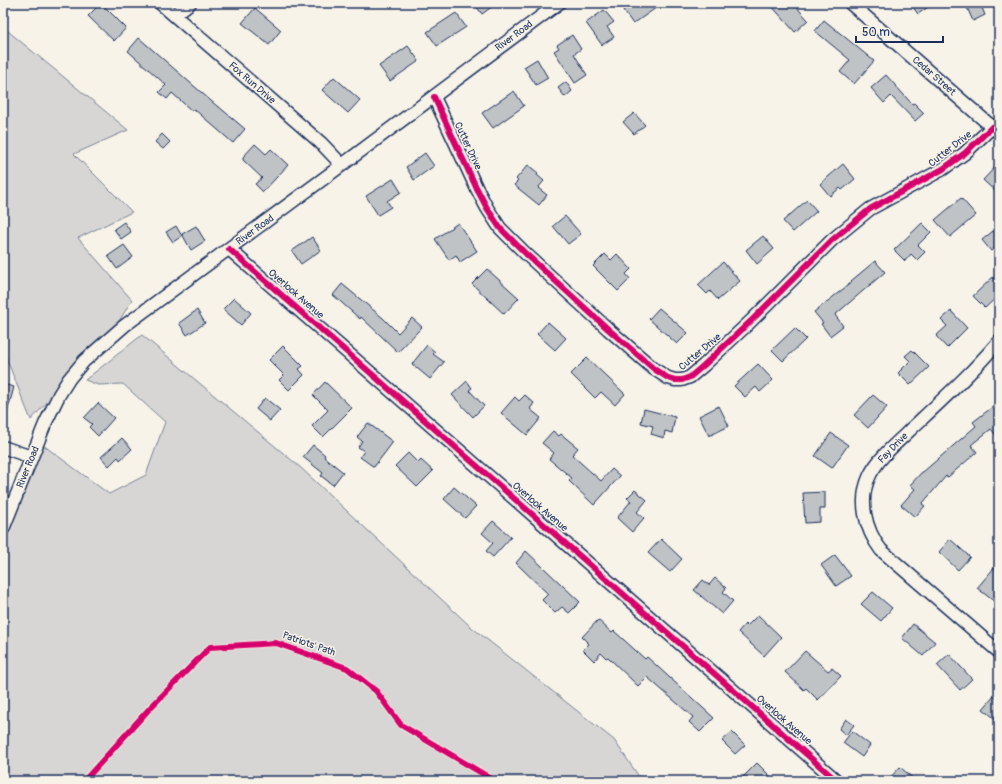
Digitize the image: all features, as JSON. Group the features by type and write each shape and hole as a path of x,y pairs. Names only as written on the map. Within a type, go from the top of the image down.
{"street":[{"name":"Fox Run Drive","path":"160,3 321,143 342,165"},
{"path":"174,15 190,3"},
{"name":"River Road","path":"3,530 31,457 59,395 69,379 84,361 124,326 559,3"},
{"name":"Cedar Street","path":"850,3 995,130"},
{"name":"Cutter Drive","path":"434,97 483,201 500,228 526,254 654,369 668,378 675,380 682,380 690,377 704,365 751,321 832,240 865,213 883,201 943,169 995,130"},
{"name":"Overlook Avenue","path":"229,249 837,781"},
{"name":"Fay Drive","path":"999,342 955,388 880,459 870,476 865,491 864,506 866,522 872,537 881,550 999,652"},
{"path":"3,447 31,457"}],"shaded area":[{"path":"3,27 128,130 74,154 132,212 78,238 132,300 119,321 124,326 68,379 31,420 3,350"},
{"path":"142,335 301,468 470,626 614,740 642,781 3,781 3,521 35,439 109,494 146,475 165,422 123,384 98,385 85,380"}],"building":[{"path":"101,3 126,28 114,41 88,16"},
{"path":"474,3 497,3 482,14"},
{"path":"633,3 663,3 633,24 623,10"},
{"path":"769,3 793,3 808,20 795,32"},
{"path":"910,3 934,3 918,14"},
{"path":"965,3 980,3 985,15 973,21"},
{"path":"255,8 281,30 269,45 242,23"},
{"path":"604,10 614,22 607,27 614,37 602,45 586,23"},
{"path":"456,13 466,27 437,46 427,32"},
{"path":"824,20 874,61 854,84 840,72 850,60 815,31"},
{"path":"572,35 581,49 574,54 587,75 575,83 554,51 559,48 557,45"},
{"path":"139,38 245,129 233,143 194,109 192,111 172,93 167,99 159,92 166,85 128,51"},
{"path":"408,46 419,61 390,81 379,66"},
{"path":"537,59 548,78 536,85 524,67"},
{"path":"886,75 912,104 914,103 924,113 915,121 891,96 884,103 871,88"},
{"path":"334,77 360,100 348,113 322,90"},
{"path":"566,82 572,91 565,97 558,88"},
{"path":"514,91 524,106 493,128 482,113"},
{"path":"634,113 645,125 634,134 623,122"},
{"path":"162,134 170,142 163,149 155,142"},
{"path":"255,144 266,154 271,149 288,165 263,192 255,184 262,178 243,160 243,157"},
{"path":"425,153 434,166 414,180 406,167"},
{"path":"999,163 999,195 983,180"},
{"path":"843,164 855,179 842,190 840,188 830,196 820,184"},
{"path":"528,165 538,173 537,175 544,181 538,188 547,195 539,205 514,185 518,181 516,179"},
{"path":"393,179 401,192 387,201 391,207 378,215 366,196"},
{"path":"961,198 976,215 950,237 935,220"},
{"path":"807,200 817,211 793,232 783,221"},
{"path":"565,216 581,234 568,244 553,226"},
{"path":"124,222 131,232 121,239 114,229"},
{"path":"458,223 477,251 460,262 456,255 449,260 435,239"},
{"path":"922,223 931,232 918,245 925,252 917,260 911,254 905,261 894,250"},
{"path":"176,226 182,236 173,242 166,232"},
{"path":"196,226 205,241 191,250 182,234"},
{"path":"993,231 999,238 999,244 991,251 982,240"},
{"path":"763,236 774,249 757,264 746,250"},
{"path":"312,237 321,250 301,264 292,251"},
{"path":"124,245 133,257 117,269 108,256"},
{"path":"605,254 611,260 617,254 631,269 626,274 630,279 618,291 593,266"},
{"path":"875,261 885,272 835,315 843,326 830,336 821,324 823,323 814,312 852,282 851,281"},
{"path":"723,262 740,281 718,300 710,291 707,294 698,285"},
{"path":"487,269 519,298 504,314 472,284"},
{"path":"993,277 999,283 999,295 985,308 973,296"},
{"path":"342,284 383,318 398,333 412,318 422,327 398,352 361,317 360,319 333,295"},
{"path":"234,298 251,313 241,325 223,309"},
{"path":"659,308 688,333 677,344 649,319"},
{"path":"197,310 205,323 187,335 179,323"},
{"path":"951,311 967,328 947,348 936,336 947,326 941,320"},
{"path":"548,322 566,338 555,350 537,334"},
{"path":"795,328 806,339 783,361 772,350"},
{"path":"427,345 435,352 433,354 444,362 430,379 412,364"},
{"path":"283,346 303,366 299,369 304,375 289,390 279,380 284,375 269,360"},
{"path":"912,350 929,367 910,385 898,373 910,361 905,356"},
{"path":"587,358 625,394 615,405 601,392 595,398 571,374"},
{"path":"758,364 773,380 760,392 756,387 745,397 734,386"},
{"path":"467,381 472,388 469,390 484,406 473,417 452,395"},
{"path":"325,382 352,408 323,437 312,426 328,410 313,395"},
{"path":"3,384 14,387 6,417 3,416"},
{"path":"525,395 534,403 530,409 541,418 527,435 501,413 515,397 519,401"},
{"path":"873,395 887,407 868,428 854,415"},
{"path":"265,398 280,410 270,421 256,409"},
{"path":"999,402 999,439 991,429 971,445 977,452 948,477 946,476 922,504 925,506 915,517 901,505 915,489 910,485 922,472 976,426 973,422"},
{"path":"98,403 114,418 98,436 89,427 92,424 84,418"},
{"path":"719,406 729,426 709,436 699,416"},
{"path":"644,409 675,417 672,433 665,431 664,438 651,434 653,426 641,423"},
{"path":"368,423 393,442 374,467 360,457 364,451 358,447 362,441 357,437"},
{"path":"553,431 559,436 561,434 578,448 572,455 601,481 612,469 620,476 594,505 569,481 572,478 549,459 554,453 542,443"},
{"path":"831,433 848,445 832,468 815,456"},
{"path":"122,438 132,449 120,460 118,457 109,466 101,457"},
{"path":"313,445 325,455 324,457 343,472 333,485 321,476 323,473 303,457"},
{"path":"408,453 418,463 421,460 433,471 417,487 395,466"},
{"path":"454,487 476,506 465,518 444,499"},
{"path":"635,490 647,500 637,512 644,518 632,532 617,518 631,501 627,498"},
{"path":"825,492 825,509 820,509 820,522 805,523 803,493"},
{"path":"493,521 511,537 493,557 486,551 493,543 482,533"},
{"path":"661,539 682,559 670,572 648,553"},
{"path":"950,539 970,557 958,570 939,552"},
{"path":"526,551 580,602 569,613 562,607 555,613 542,600 548,594 516,563"},
{"path":"835,555 851,576 836,586 821,565"},
{"path":"994,568 999,573 999,605 977,588"},
{"path":"715,578 726,588 723,592 733,601 722,614 694,590 703,580 709,585"},
{"path":"873,592 892,608 881,621 861,604"},
{"path":"758,615 781,637 764,656 738,632 745,624 747,626"},
{"path":"598,620 612,633 614,631 645,659 647,657 714,718 700,732 689,722 693,717 647,677 638,686 608,657 606,658 601,653 594,661 583,650 589,644 582,637"},
{"path":"913,624 935,642 923,656 902,638"},
{"path":"805,651 828,671 832,668 841,676 818,700 806,688 804,690 785,672"},
{"path":"949,654 972,679 960,690 937,665"},
{"path":"994,696 999,701 999,722 983,709"},
{"path":"846,719 854,725 846,735 839,729"},
{"path":"852,731 870,745 862,757 843,743"},
{"path":"732,732 745,745 735,754 722,741"},
{"path":"757,763 775,781 739,781"},
{"path":"900,767 916,781 887,781"}],"cycle path":[{"path":"434,97 476,187 500,228 526,254 654,369 668,378 675,380 682,380 690,377 704,365 751,321 832,240 870,209 943,169 965,153 992,127"},
{"path":"229,249 837,781"},
{"name":"Patriots' Path","path":"84,781 150,708 210,647 276,643 347,668 376,691 401,725 495,781"}]}
